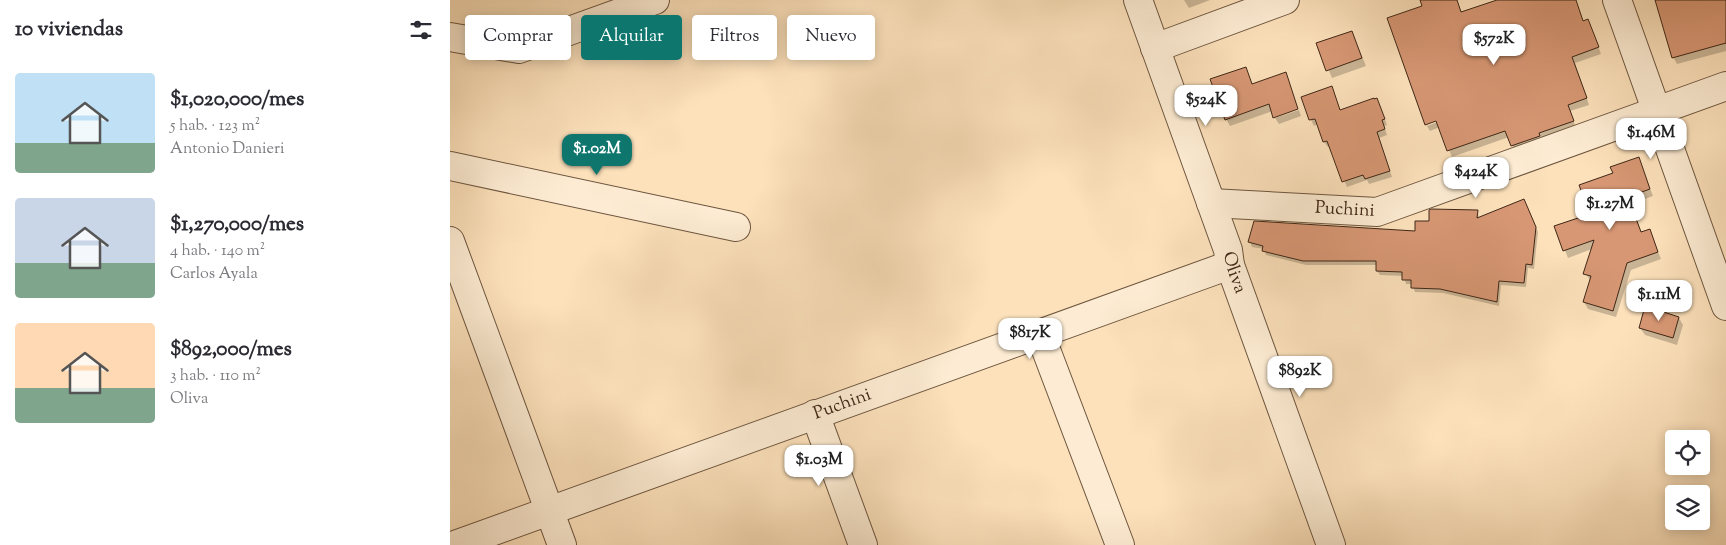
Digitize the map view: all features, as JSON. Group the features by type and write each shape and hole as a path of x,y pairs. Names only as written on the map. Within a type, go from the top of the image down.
{"street":[{"path":"450,37 519,49 655,0"},
{"name":"Oliva","path":"1138,0 1228,250 1230,265 1331,545"},
{"path":"1155,48 1285,0"},
{"path":"1617,0 1726,306"},
{"name":"Puchini","path":"1211,202 1377,212 1726,86"},
{"path":"450,166 736,227"},
{"path":"450,241 562,545"},
{"name":"Puchini","path":"455,545 1230,265"},
{"path":"1040,334 1120,545"},
{"path":"815,414 863,545"}],"building":[{"path":"1420,0 1457,0 1461,12 1497,0 1576,0 1583,21 1588,19 1599,47 1572,57 1587,98 1568,105 1574,121 1539,133 1540,136 1511,146 1505,131 1447,151 1436,121 1425,125 1387,18 1422,6"},
{"path":"1655,0 1726,0 1726,43 1672,58"},
{"path":"1352,31 1362,58 1326,71 1316,43"},
{"path":"1246,67 1252,84 1286,72 1298,109 1273,118 1269,104 1225,120 1210,79"},
{"path":"1332,86 1340,110 1377,98 1385,119 1382,120 1385,129 1377,132 1390,171 1365,179 1363,175 1342,182 1327,141 1323,142 1315,119 1309,120 1301,97"},
{"path":"1639,157 1650,189 1628,197 1641,232 1650,229 1658,252 1627,263 1613,311 1583,302 1591,276 1583,274 1594,240 1563,251 1554,226 1590,214 1579,185 1613,173 1610,167"},
{"path":"1524,199 1536,227 1532,265 1526,264 1524,283 1499,281 1497,302 1440,289 1411,288 1411,280 1402,280 1402,272 1376,271 1376,261 1303,261 1262,251 1263,246 1248,242 1254,221 1415,231 1415,221 1429,221 1429,210 1431,209 1478,210 1477,218"},
{"path":"1645,306 1679,317 1673,338 1639,328"}]}
